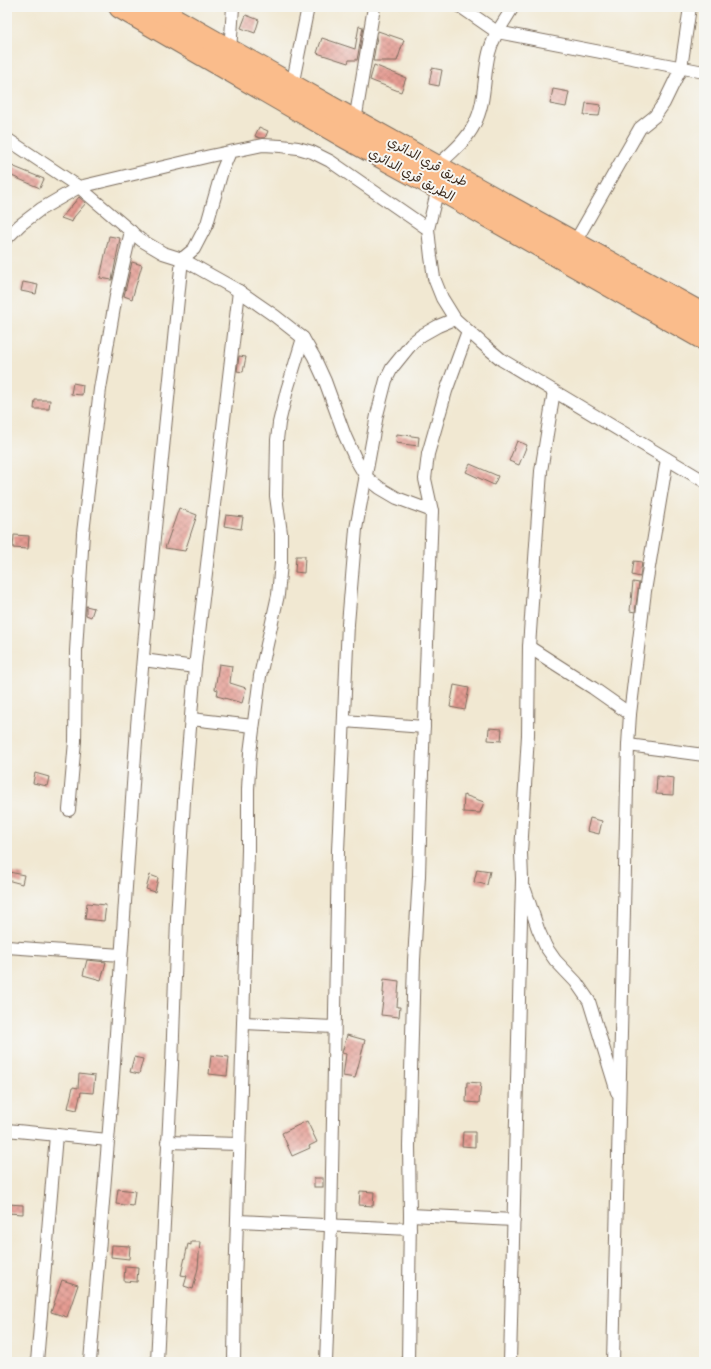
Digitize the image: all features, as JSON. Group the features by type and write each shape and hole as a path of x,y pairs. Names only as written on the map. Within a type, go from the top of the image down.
{"highway":[{"name":"الطريق قري الدائري","path":"120,7 347,138 704,339"},
{"name":"طريق قري الدائري","path":"153,7 292,86 703,313"}],"street":[{"path":"230,51 233,7"},
{"path":"292,86 308,7"},
{"path":"355,121 374,7"},
{"path":"461,7 497,32 704,72"},
{"path":"437,166 460,144 474,125 481,103 489,52 497,32 513,7"},
{"path":"575,242 640,128 655,116 664,103 681,68 690,7"},
{"path":"7,139 79,188 141,240 163,253 182,259 239,291 303,338 325,381 354,458 366,477 380,488 397,498 432,510"},
{"path":"7,238 20,225 41,209 79,188 263,145 298,148 312,152 336,166 428,229"},
{"path":"90,1362 108,1140 130,820 143,660 182,259 194,249 207,224 220,178 230,152"},
{"path":"438,188 428,229 430,257 434,278 442,298 455,319 502,360 704,481"},
{"path":"69,810 75,741 77,627 83,533 100,389 116,296 131,231"},
{"path":"157,1362 172,1065 177,919 191,719 195,667 239,291"},
{"path":"326,1362 331,1226 338,851 348,624 356,529 377,415 382,393 392,368 413,342 422,335 455,319"},
{"path":"408,1362 410,1229 409,1146 413,991 419,876 432,510 425,479 428,454 446,391 468,331"},
{"path":"234,1362 236,1221 250,753 260,676 278,595 282,563 281,533 276,496 277,440 279,422 303,338"},
{"path":"510,1362 523,825 528,735 529,647 540,471 554,391"},
{"path":"613,1362 628,745 630,714 646,591 667,458"},
{"path":"529,647 593,688 630,714"},
{"path":"143,660 195,667"},
{"path":"191,719 253,726"},
{"path":"344,721 424,727"},
{"path":"628,745 704,755"},
{"path":"522,879 538,929 546,946 555,960 576,982 589,1001 620,1104"},
{"path":"7,947 121,955"},
{"path":"243,1023 334,1027"},
{"path":"7,1130 108,1140"},
{"path":"37,1362 56,1135"},
{"path":"167,1142 239,1144"},
{"path":"410,1215 514,1220"},
{"path":"236,1221 410,1229"}],"building":[{"path":"246,15 259,20 255,33 241,28"},
{"path":"359,26 363,27 357,60 349,60 348,63 317,53 322,38 355,49"},
{"path":"378,31 404,40 397,61 373,61"},
{"path":"374,65 406,78 401,92 370,80"},
{"path":"432,68 442,70 439,86 429,84"},
{"path":"553,89 569,92 566,107 550,104"},
{"path":"586,103 601,105 599,116 584,115"},
{"path":"259,127 268,131 265,138 255,136"},
{"path":"7,164 44,179 40,188 7,174"},
{"path":"79,197 86,203 74,217 72,222 61,218"},
{"path":"109,236 120,238 112,280 100,278"},
{"path":"132,262 142,265 132,299 124,296"},
{"path":"23,282 38,285 36,294 21,291"},
{"path":"239,356 246,357 243,372 237,371"},
{"path":"73,383 83,385 82,395 71,394"},
{"path":"35,400 50,400 49,409 34,409"},
{"path":"397,434 419,437 418,446 396,443"},
{"path":"517,441 527,445 519,465 509,461"},
{"path":"470,464 498,476 494,485 466,472"},
{"path":"179,508 197,515 185,551 165,548"},
{"path":"226,515 243,517 241,529 224,526"},
{"path":"14,535 29,536 28,549 13,548"},
{"path":"296,556 305,556 304,573 295,572"},
{"path":"634,561 642,562 640,577 632,575"},
{"path":"633,582 639,583 635,612 630,611"},
{"path":"86,606 94,608 91,617 86,615"},
{"path":"219,664 232,666 230,683 246,688 242,703 217,696 218,690 215,689"},
{"path":"454,685 469,688 465,710 450,707"},
{"path":"489,728 502,729 501,741 488,740"},
{"path":"35,773 49,777 47,786 33,783"},
{"path":"657,776 674,778 673,795 656,794"},
{"path":"464,795 484,802 480,813 463,812"},
{"path":"590,818 602,821 599,834 587,831"},
{"path":"477,869 490,871 487,885 474,882"},
{"path":"9,872 24,875 22,884 7,880"},
{"path":"150,875 158,878 155,892 146,889"},
{"path":"87,903 106,905 104,921 85,919"},
{"path":"87,960 106,962 101,980 83,975"},
{"path":"384,979 399,981 397,1007 400,1007 399,1017 381,1015"},
{"path":"347,1035 365,1040 355,1078 343,1076 346,1054 342,1053"},
{"path":"211,1055 229,1057 227,1076 209,1074"},
{"path":"134,1057 143,1059 139,1074 130,1072"},
{"path":"79,1074 95,1076 93,1093 81,1092 77,1110 68,1108 73,1087 78,1088"},
{"path":"467,1082 481,1083 479,1103 466,1102"},
{"path":"307,1121 317,1142 309,1146 310,1148 292,1156 282,1133"},
{"path":"463,1132 475,1132 475,1147 462,1146"},
{"path":"314,1178 323,1178 323,1187 314,1187"},
{"path":"118,1189 135,1191 133,1206 116,1204"},
{"path":"360,1191 374,1192 373,1206 359,1205"},
{"path":"8,1204 23,1205 23,1214 7,1213"},
{"path":"191,1242 200,1242 198,1268 193,1289 184,1286 187,1276 181,1275 188,1244 191,1245"},
{"path":"112,1245 130,1246 129,1259 111,1257"},
{"path":"125,1266 138,1267 137,1282 124,1281"},
{"path":"62,1280 78,1285 67,1317 51,1312"}]}
